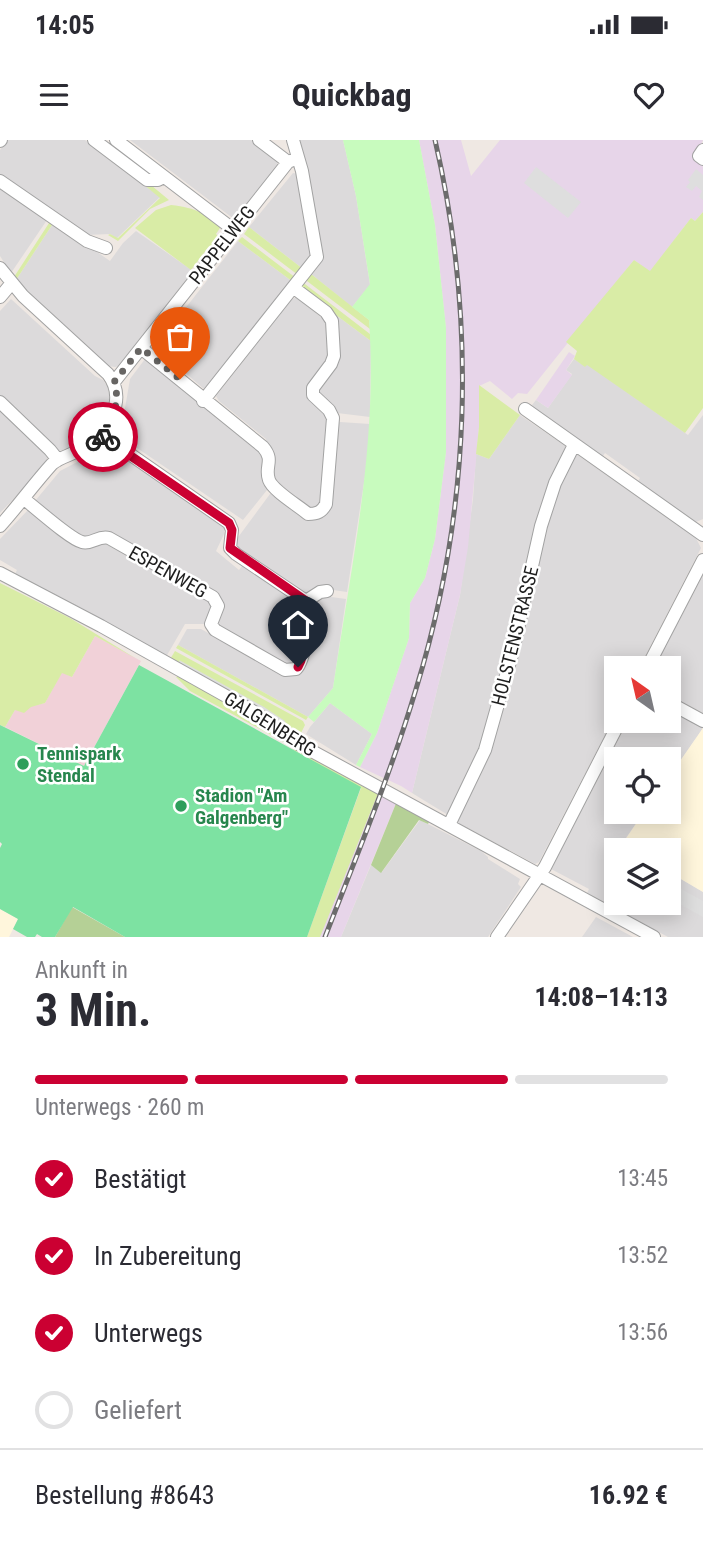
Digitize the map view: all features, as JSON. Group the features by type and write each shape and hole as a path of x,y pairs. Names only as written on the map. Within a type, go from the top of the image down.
{"street":[{"path":"94,140 147,180 164,177"},
{"path":"116,140 234,230"},
{"path":"259,140 293,160"},
{"path":"203,401 316,259 317,253 293,160 293,140"},
{"path":"703,150 699,156 703,159"},
{"name":"PAPPELWEG","path":"114,382 293,160"},
{"path":"0,181 87,240 106,248"},
{"path":"0,268 11,284 114,382 117,395 117,407 111,419 79,451 58,460 0,526"},
{"path":"141,348 267,452 270,460 269,478 274,486 308,514 316,514 323,510 327,495 333,418 312,392 334,356 332,321 297,283"},
{"path":"0,297 11,284"},
{"path":"0,402 58,460"},
{"path":"525,409 703,535"},
{"path":"99,432 229,523 232,530 230,548 306,601 327,591"},
{"name":"HOLSTENSTRASSE","path":"449,825 485,750 513,651 541,526 555,483 574,445"},
{"name":"ESPENWEG","path":"24,499 78,540 89,542 108,538 213,597 218,606 211,624 215,631 289,672 298,667 302,660 309,613 306,601"},
{"path":"653,656 703,561"},
{"name":"GALGENBERG","path":"0,573 242,705 297,743 654,937"},
{"path":"681,709 703,720"},
{"path":"497,937 540,875 614,733"}],"shaded area":[{"path":"7,140 85,140 160,197 117,238 110,234 86,235 0,177 0,150"},
{"path":"130,140 251,140 277,160 278,165 234,219"},
{"path":"299,140 343,140 356,196 370,285 352,307 311,274 323,258"},
{"path":"419,140 461,140 471,176 500,140 703,140 699,149 703,167 703,212 695,221 691,218 650,272 634,260 527,394 518,393 512,399 490,381 479,386 479,427 468,547 460,595 412,793 360,767 377,733 409,638 410,603 425,578 435,539 446,452 446,328 435,225"},
{"path":"536,167 581,202 568,218 524,183"},
{"path":"696,169 703,175 703,200 699,197 702,191 696,186 692,191 686,187"},
{"path":"293,173 298,174 314,256 303,269 249,227"},
{"path":"0,184 47,220 11,273 0,256"},
{"path":"54,222 110,261 136,231 193,271 119,366 108,366 16,280"},
{"path":"238,241 293,282 207,389 204,389 155,347"},
{"path":"296,297 327,322 328,357 307,386 327,416 319,504 311,509 276,481 266,439 216,396"},
{"path":"11,299 108,387 110,402 107,413 71,448 59,451 0,397 0,311"},
{"path":"336,315 371,341 370,417 337,413 319,396 318,387 338,354"},
{"path":"569,352 575,356 566,370 572,375 548,408 536,400"},
{"path":"145,359 262,454 267,490 243,520 112,431 124,414 130,379"},
{"path":"574,359 585,366 587,364 688,435 703,415 703,519 696,522 642,485 636,484 640,478 605,453 601,459 534,410 532,405 536,400 548,408 572,374 566,370"},
{"path":"0,409 48,456 27,485 0,513"},
{"path":"520,415 567,447 479,756 448,815 412,793 460,595 476,454 489,459"},
{"path":"340,422 370,424 368,457 347,592 326,589 308,595 255,561 236,546 236,540 270,494 274,493 323,514 337,425"},
{"path":"102,442 224,526 224,534 216,551 239,570 243,565 299,602 303,613 296,661 290,667 217,626 221,610 106,532 97,532 88,537 80,535 35,501 60,471 85,458"},
{"path":"575,453 696,538 701,548 645,656 604,656 604,733 606,733 539,862 535,864 458,823 457,819 487,760 516,659 558,490"},
{"path":"29,509 76,544 102,541 212,603 212,609 204,624 185,624 166,657 15,574 17,570 0,560 0,539"},
{"path":"703,575 703,713 681,701 681,656 660,656"},
{"path":"324,596 346,599 333,688 308,717 178,645 187,629 201,629 286,676 296,675 312,605"},
{"path":"95,636 141,661 84,766 5,727 15,710 45,703 62,672 72,677"},
{"path":"179,660 264,707 285,721 286,731 181,668"},
{"path":"330,703 372,734 356,765 306,734"},
{"path":"681,714 703,725 681,760 681,747 614,747 622,733 681,733"},
{"path":"703,728 703,892 681,879 681,838 626,838 636,824 681,824 681,760"},
{"path":"604,767 604,824 636,824 626,838 604,838 604,902 587,893 589,889 551,869"},
{"path":"363,783 397,801 341,937 307,937"},
{"path":"420,820 481,851 488,859 520,879 518,884 521,887 488,937 341,937 371,865 382,872"},
{"path":"681,879 703,892 703,937 668,937 628,915 681,915"},
{"path":"681,889 703,901 703,917 681,905"},
{"path":"0,909 18,919 9,937 0,937"},
{"path":"596,917 633,937 582,937"}],"green space":[{"path":"343,140 419,140 435,225 446,328 446,452 435,539 425,578 410,603 409,638 377,733 360,767 356,765 372,734 330,703 314,722 308,717 333,688 355,551 370,413 369,320 352,307 370,284 356,196"},
{"path":"146,181 169,200 150,209 118,241 108,235 118,238 160,198 143,184"},
{"path":"171,205 201,212 226,229 220,228 216,234 220,238 212,248 207,249 191,270 135,228 156,210"},
{"path":"703,212 703,408 685,433 587,365 585,367 574,359 577,351 566,342 634,260 650,271 691,218 695,221"},
{"path":"51,220 54,222 16,280 14,277"},
{"path":"249,227 303,269 298,275 244,234"},
{"path":"242,237 296,278 293,282 238,241"},
{"path":"311,274 369,320 370,329 303,278"},
{"path":"301,281 370,334 371,341 301,289"},
{"path":"479,385 520,415 489,459 476,454"},
{"path":"0,583 70,618 135,658 95,636 72,677 62,673 45,703 31,707 24,713 15,710 5,727 0,725"},
{"path":"178,645 308,717 306,720 176,648"},
{"path":"175,651 303,721 305,725 298,739 169,661"},
{"name":"Stadion \"Am Galgenberg\"","path":"139,665 361,787 307,937 125,937 73,907 55,937 42,937 37,934 35,937 27,937 13,929 18,919 0,909 0,725 84,766"},
{"path":"179,676 257,719 291,746 190,691 176,677"},
{"path":"297,747 379,791 320,937 307,937 361,788 292,749"},
{"path":"397,801 430,820 428,824 419,820 381,873 371,865"},
{"path":"72,907 125,937 55,937"}],"railway":[{"path":"325,937 396,752 434,621 448,553 462,416 462,346 457,277 435,140"}],"way so far":[{"path":"103,437 99,432 111,419 117,407 114,382 141,348 180,379"}],"place":[{"name":"Tennispark Stendal","path":"23,764"},
{"name":"Stadion \"Am Galgenberg\"","path":"181,806"}],"route":[{"path":"103,437 229,523 232,530 230,548 306,601 309,613 302,660 298,667"}]}
